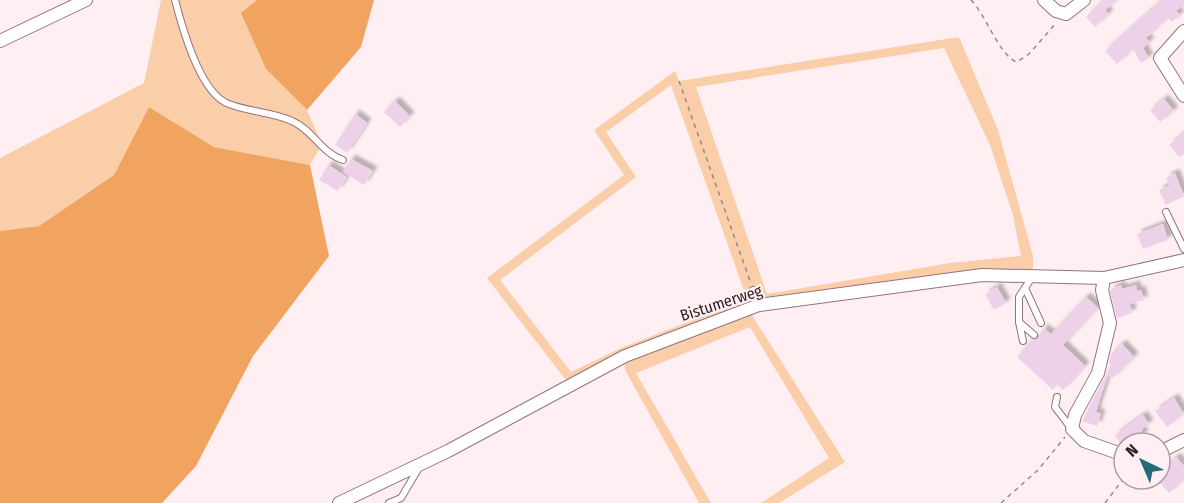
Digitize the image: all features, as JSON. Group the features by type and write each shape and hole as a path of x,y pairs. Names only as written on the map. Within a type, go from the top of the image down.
{"street":[{"path":"0,41 86,0"},
{"path":"1044,0 1060,13 1066,14 1084,0"},
{"path":"1184,31 1160,58 1184,96"},
{"name":"Bistumerweg","path":"339,503 422,463 625,356 759,305 966,276 1029,282 1104,278 1184,260"},
{"path":"1104,278 1102,290 1110,323 1098,373 1072,422 1072,429 1084,441 1112,451"}],"lane":[{"path":"175,0 185,37 214,94 231,105 293,121 311,134 330,156 343,160"},
{"path":"1166,212 1184,249"},
{"path":"1023,341 1019,322 1019,297 1029,282"},
{"path":"1029,282 1041,323"},
{"path":"753,291 759,305"},
{"path":"1019,322 1034,335"},
{"path":"1057,397 1055,407 1072,429"},
{"path":"389,503 402,501 422,463"}],"path":[{"path":"971,0 986,17 1001,47 1017,62 1023,60 1049,32 1060,13"},
{"path":"679,81 753,291"},
{"path":"1001,503 1038,470 1072,429"},
{"path":"1105,503 1114,491"}],"shaded area":[{"path":"161,0 257,0 242,13 266,69 307,110 322,144 310,165 214,147 149,107 114,175 39,226 0,231 0,158 144,83"},
{"path":"257,0 374,0 361,47 307,110 266,69 241,13"},
{"path":"959,37 998,130 1033,256 1033,277 982,275 748,309 845,462 779,503 761,503 829,458 750,327 636,373 711,503 699,503 625,370 625,356 569,384 487,278 624,175 594,130 675,71 679,81","holes":["944,48 990,145 1013,215 1021,256 950,263 767,294 696,87","671,85 747,299 621,348 571,372 500,280 636,177 606,132"]},
{"path":"149,107 214,147 310,165 329,256 253,356 196,466 162,503 0,503 0,231 39,226 114,175"}],"building":[{"path":"1104,0 1117,0 1105,10 1109,14 1095,27 1086,17"},
{"path":"1162,0 1184,0 1184,4 1176,11 1180,15 1172,22 1168,18 1146,38 1150,42 1143,48 1149,58 1141,63 1133,49 1117,64 1105,51"},
{"path":"1164,99 1174,111 1160,122 1150,110"},
{"path":"395,101 410,116 400,127 384,112"},
{"path":"355,114 367,123 347,153 335,145"},
{"path":"1184,133 1184,154 1179,157 1169,145"},
{"path":"351,159 373,171 364,185 343,172"},
{"path":"328,165 347,177 338,191 319,180"},
{"path":"1175,173 1184,196 1166,205 1159,190 1170,185 1166,178"},
{"path":"1163,224 1168,240 1143,249 1137,234"},
{"path":"1121,285 1122,289 1136,285 1137,291 1141,290 1144,300 1130,304 1132,313 1117,318 1110,290"},
{"path":"997,287 1006,303 994,310 985,294"},
{"path":"1086,297 1098,308 1063,345 1085,366 1063,390 1057,384 1053,390 1017,357 1032,340 1038,339 1043,328 1051,334"},
{"path":"1122,344 1134,357 1112,379 1108,374 1096,412 1101,414 1097,426 1082,421 1111,365 1109,363 1111,354"},
{"path":"1174,398 1184,414 1167,427 1155,411"},
{"path":"1143,415 1149,424 1142,431 1121,431"},
{"path":"1176,457 1184,466 1184,480 1172,490 1172,461"}]}
